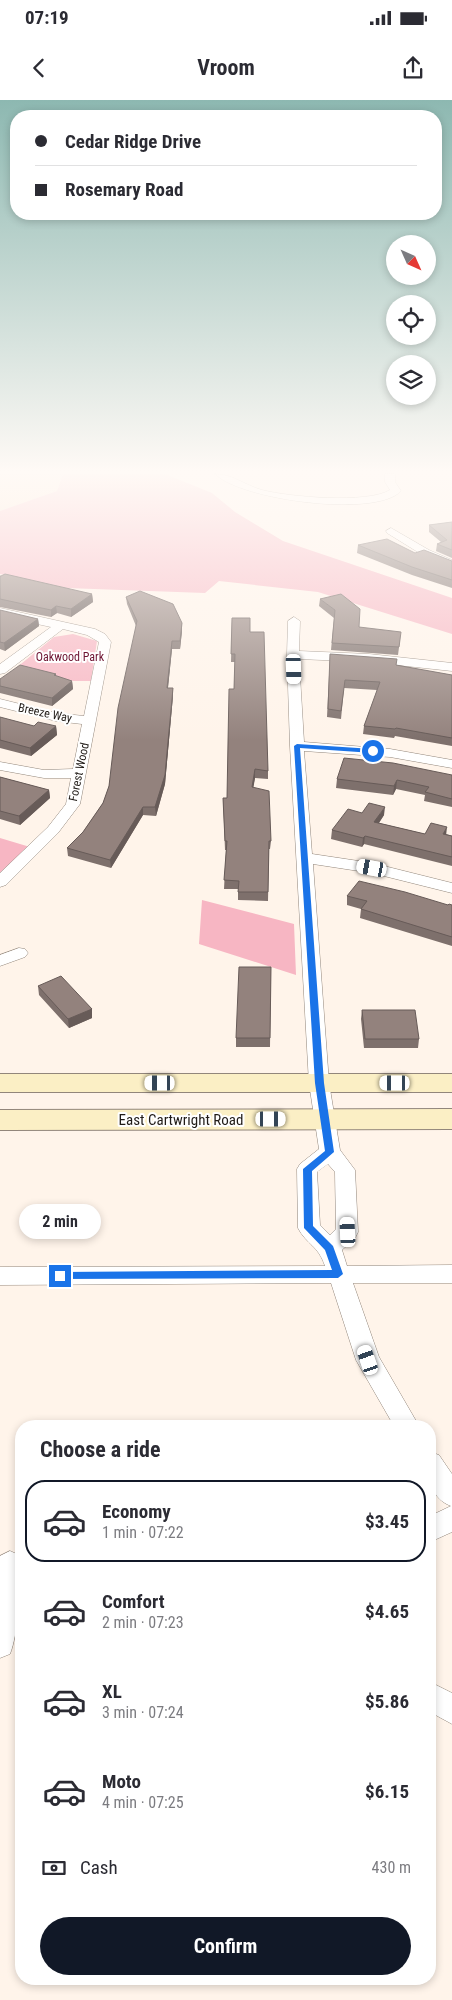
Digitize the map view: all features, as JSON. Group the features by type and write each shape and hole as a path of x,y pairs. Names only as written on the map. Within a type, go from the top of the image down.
{"main road":[{"path":"0,1083 452,1083"},
{"name":"East Cartwright Road","path":"0,1120 452,1118"}],"street":[{"path":"0,612 60,626"},
{"path":"294,621 297,746 320,1083 330,1152 345,1170 348,1232 330,1248"},
{"path":"0,670 60,626"},
{"name":"Forest Wood","path":"0,882 64,818 73,804 105,642 101,637 60,626"},
{"path":"294,655 369,658 452,668"},
{"name":"Breeze Way","path":"0,703 56,717 90,721"},
{"path":"297,746 390,753 452,764"},
{"path":"0,766 44,774 79,773"},
{"path":"305,858 372,868 452,888"},
{"path":"0,961 18,953"},
{"path":"330,1152 307,1169 309,1228 330,1248 368,1360 403,1420"},
{"path":"0,1276 452,1274"},
{"path":"436,1472 452,1495"},
{"path":"436,1527 452,1518"},
{"path":"0,1644 10,1565"},
{"path":"436,1700 452,1709"}],"green space":[{"path":"0,563 347,563 452,598 452,634 318,592 219,581 205,593 66,588 0,574"},
{"name":"Oakwood Park","path":"73,634 97,641 91,681 73,681 16,668 54,637"},
{"path":"0,838 30,847 0,875"},
{"path":"202,900 294,924 296,975 199,944"}],"building":[{"path":"401,563 452,563 452,580"},
{"path":"5,574 92,594 71,609 56,606 51,610 0,599 0,576"},
{"path":"140,591 173,604 182,623 180,641 172,641 167,688 173,688 165,775 155,807 143,807 110,860 67,848 83,832 103,803 109,786 118,708 137,621 126,597"},
{"path":"341,594 360,609 359,627 401,632 399,647 332,643 335,610 320,599"},
{"path":"0,610 38,619 4,643 0,642"},
{"path":"232,618 250,618 250,632 264,632 268,771 255,769 252,787 269,791 271,841 269,841 268,892 238,892 239,881 224,880 227,841 225,841 223,798 227,798 229,689 234,689 235,654 231,654"},
{"path":"330,654 397,659 396,665 452,675 452,738 396,728 364,726 380,682 345,680 341,711 328,709"},
{"path":"20,665 56,674 54,675 72,681 52,698 0,686 0,679"},
{"path":"0,717 34,726 38,722 56,726 30,748 0,740"},
{"path":"344,758 393,763 452,775 452,799 425,792 429,787 397,780 394,786 337,779"},
{"path":"0,777 49,790 19,816 0,811"},
{"path":"369,803 385,807 374,822 425,834 431,823 447,827 443,834 452,836 452,857 332,830 348,809 362,813"},
{"path":"359,881 452,905 452,937 361,909 367,901 347,896"},
{"path":"239,967 271,967 270,1038 236,1038"},
{"path":"61,976 92,1009 68,1019 38,986"},
{"path":"362,1010 415,1010 419,1039 365,1039"}],"route":[{"path":"60,1276 338,1274 330,1248 309,1228 307,1169 330,1152 320,1083 297,746 373,751"}]}
